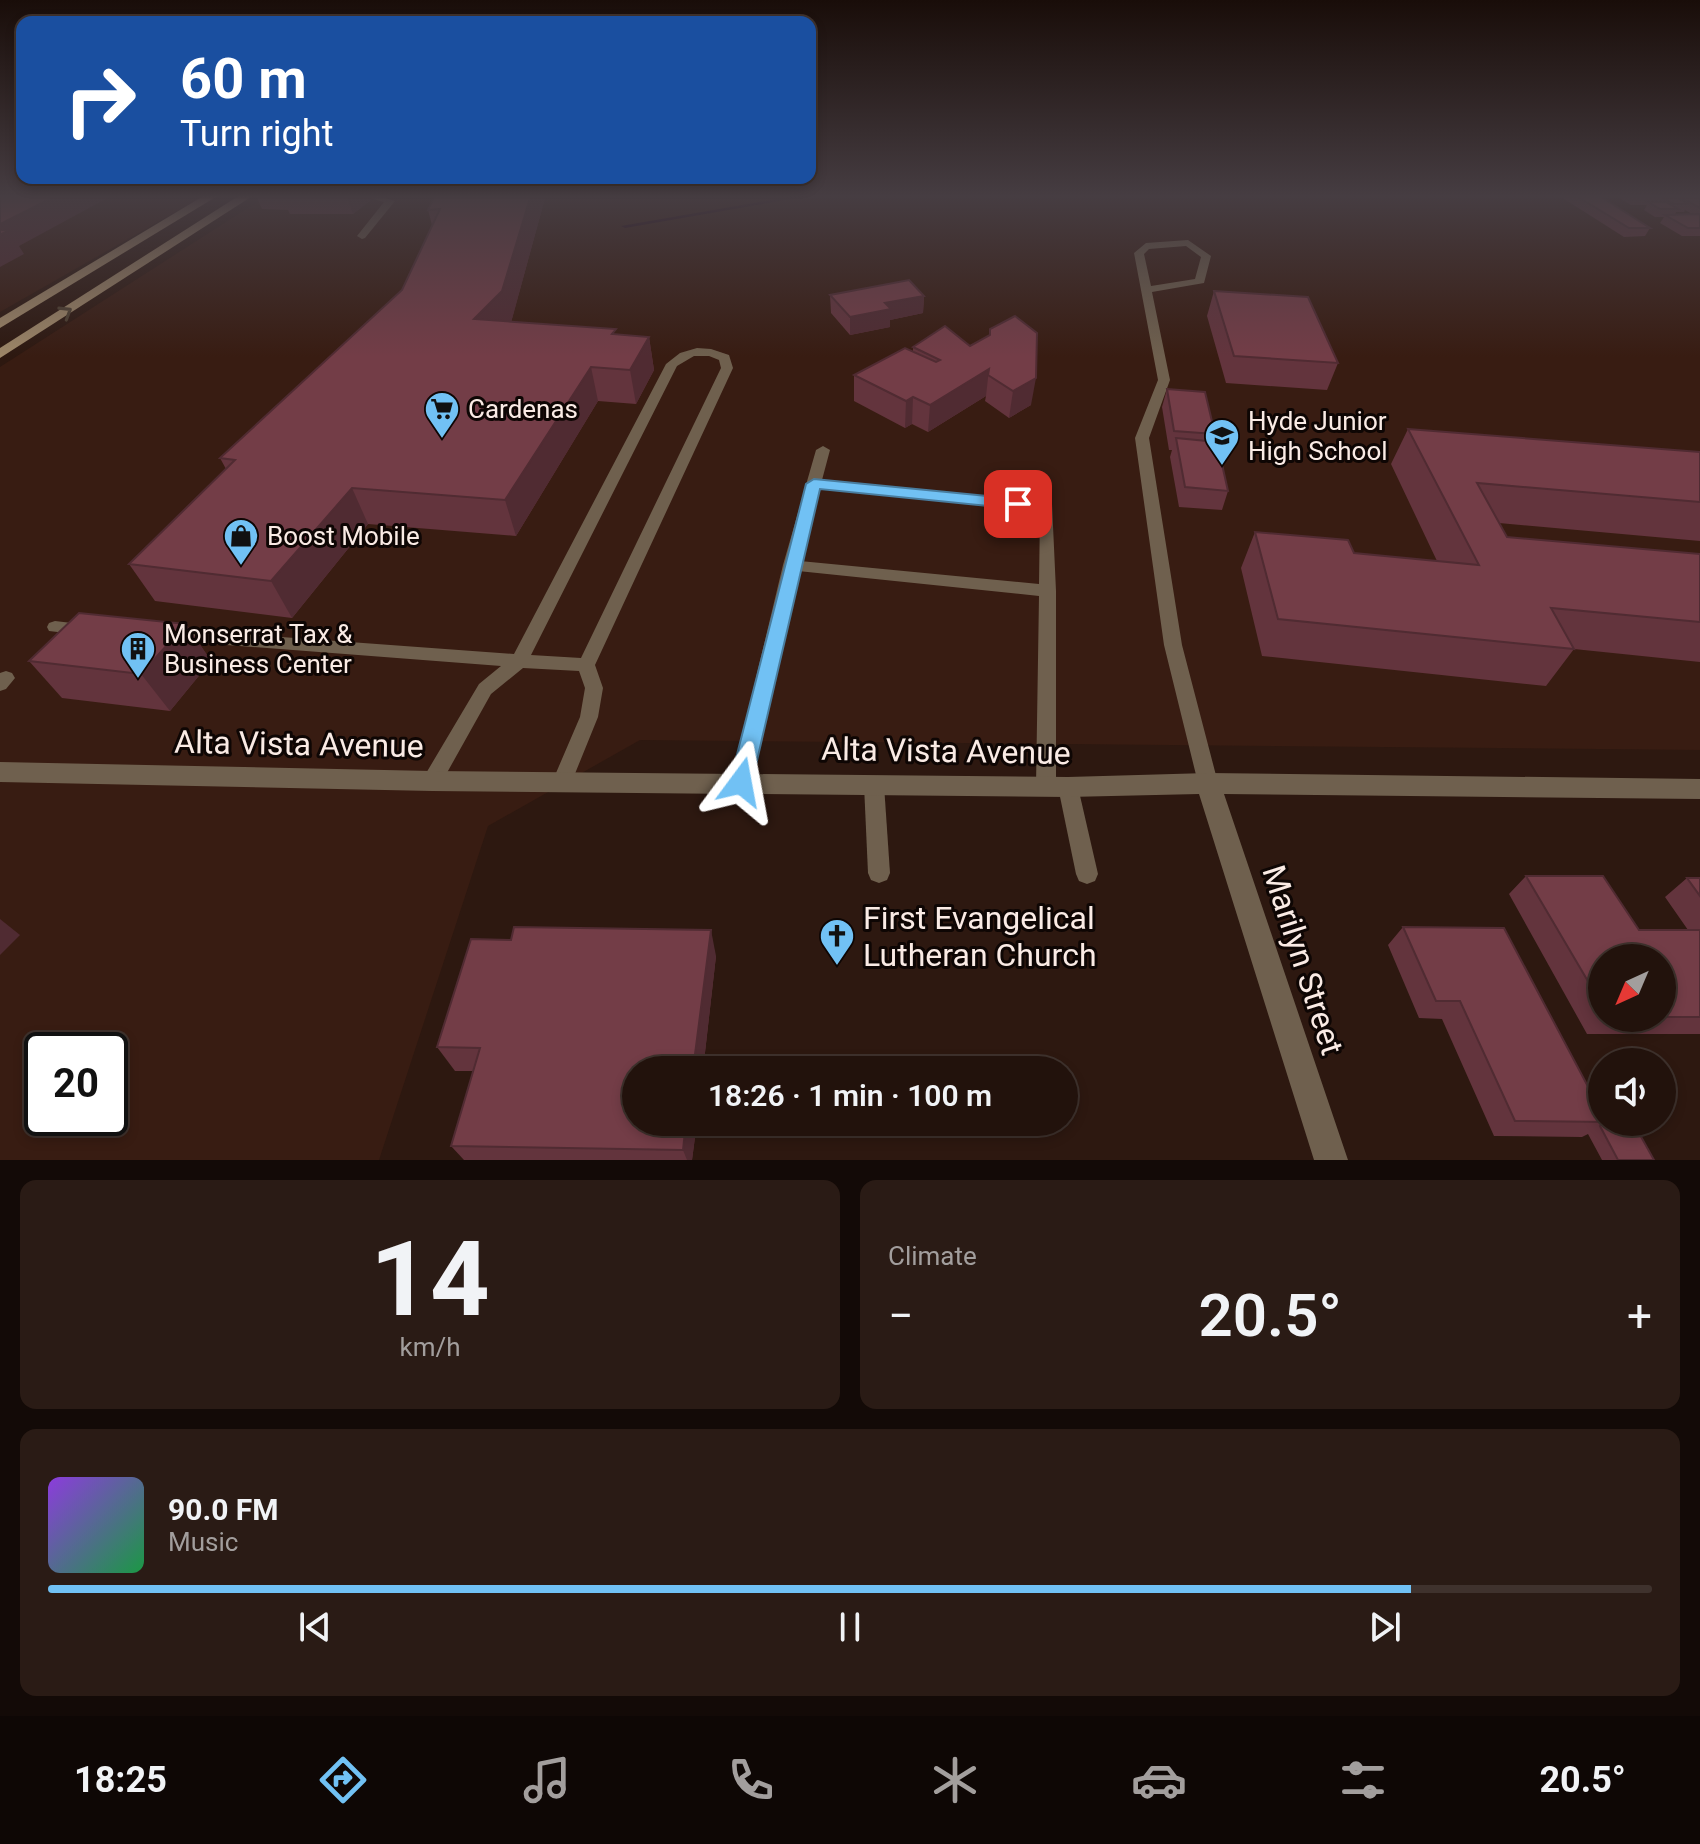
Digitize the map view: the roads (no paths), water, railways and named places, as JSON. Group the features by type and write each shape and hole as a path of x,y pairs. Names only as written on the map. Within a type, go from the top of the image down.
{"main road":[{"path":"0,324 124,249"},
{"path":"0,354 164,249"}],"street":[{"name":"Alta Vista Avenue","path":"0,772 432,781 1057,786 1208,783 1700,789"},
{"name":"Marilyn Street","path":"1208,783 1331,1160"}],"lane":[{"path":"1143,249 1139,253 1164,380 1142,438 1173,645 1208,783"},
{"path":"1146,290 1200,281 1206,256 1196,249"},
{"path":"432,781 485,689 519,661 672,364 685,353 715,352 725,358 727,368 586,665 594,688 589,717 563,780"},
{"path":"741,782 791,565 823,450"},
{"path":"814,484 1047,507 1057,786 1087,874"},
{"path":"791,565 1048,591"},
{"path":"55,627 99,630"},
{"path":"158,633 586,665"},
{"path":"874,785 879,873"}],"place":[{"name":"Cardenas","path":"442,440"},
{"name":"Hyde Junior High School","path":"1222,467"},
{"name":"Boost Mobile","path":"241,567"},
{"name":"Monserrat Tax & Business Center","path":"138,680"},
{"name":"First Evangelical Lutheran Church","path":"837,967"}]}
